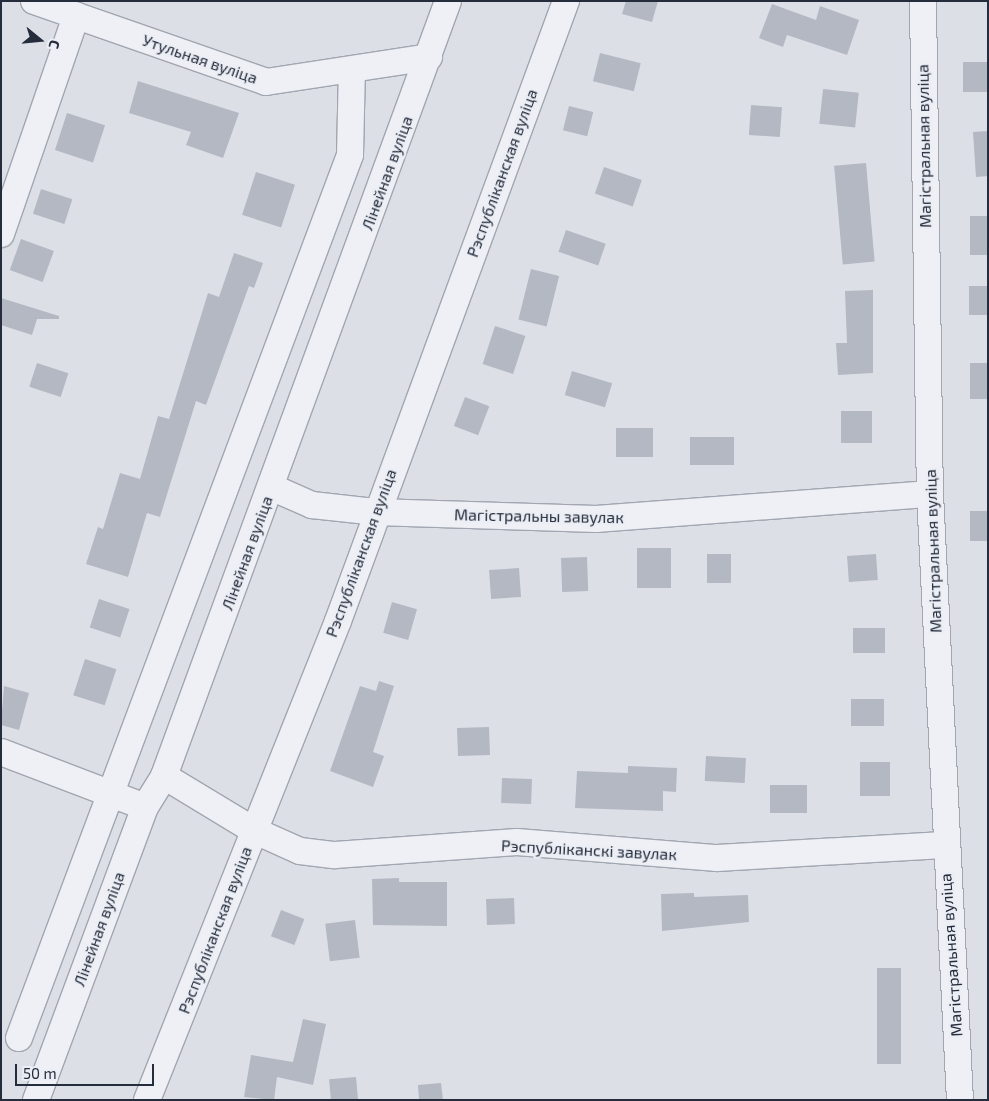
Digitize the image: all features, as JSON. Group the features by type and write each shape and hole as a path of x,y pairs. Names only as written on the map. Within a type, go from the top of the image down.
{"street":[{"name":"Утульная вуліца","path":"34,1 266,82 429,57"},
{"name":"Лінейная вуліца","path":"36,1100 145,807 164,776 272,487 448,1"},
{"name":"Рэспубліканская вуліца","path":"147,1100 253,830 338,621 375,512 566,1"},
{"name":"Магістральная вуліца","path":"923,1 930,494 944,845 960,1100"},
{"path":"1,234 76,16"},
{"path":"17,1038 350,155 352,70"},
{"name":"Магістральны завулак","path":"272,487 312,505 375,512 596,519 930,494"},
{"path":"1,752 110,790 145,807"},
{"name":"Рэспубліканскі завулак","path":"164,776 253,830 300,850 335,855 517,842 717,858 944,845"}],"building":[{"path":"626,1 658,1 652,22 622,14"},
{"path":"772,4 816,20 820,6 859,20 847,55 787,35 783,47 759,38"},
{"path":"600,53 641,63 634,91 593,81"},
{"path":"963,62 988,62 988,92 963,92"},
{"path":"138,81 239,113 223,158 186,145 191,132 129,113"},
{"path":"823,89 859,93 855,128 819,124"},
{"path":"751,105 782,107 780,137 749,135"},
{"path":"569,106 593,112 587,136 563,130"},
{"path":"67,113 105,125 93,162 55,150"},
{"path":"988,131 988,176 976,177 973,132"},
{"path":"866,163 875,262 843,264 834,166"},
{"path":"604,167 642,180 633,206 595,193"},
{"path":"256,172 295,185 281,227 242,215"},
{"path":"41,189 72,199 64,224 33,214"},
{"path":"970,216 988,216 988,255 970,255"},
{"path":"566,230 606,244 598,265 559,252"},
{"path":"21,239 54,251 43,282 10,270"},
{"path":"234,253 263,263 254,288 249,286 206,405 196,401 160,517 147,513 128,577 86,564 98,527 103,529 120,473 140,479 158,416 169,419 208,293 219,297"},
{"path":"531,269 559,276 547,326 518,319"},
{"path":"969,286 988,286 988,315 969,315"},
{"path":"873,290 873,373 838,375 836,343 847,343 845,291"},
{"path":"1,298 59,316 59,319 37,319 32,335 1,325"},
{"path":"495,326 525,336 513,374 483,364"},
{"path":"37,363 68,373 61,397 29,387"},
{"path":"970,363 988,363 988,399 970,399"},
{"path":"572,371 612,383 605,407 565,395"},
{"path":"465,397 489,406 478,435 454,426"},
{"path":"841,411 872,411 872,443 841,443"},
{"path":"616,428 653,428 653,457 616,457"},
{"path":"690,437 734,437 734,465 690,465"},
{"path":"970,511 988,511 988,541 970,541"},
{"path":"637,548 671,548 671,588 637,588"},
{"path":"707,554 731,554 731,583 707,583"},
{"path":"876,554 878,580 849,582 847,556"},
{"path":"587,557 588,591 562,592 561,558"},
{"path":"519,568 521,597 491,599 489,570"},
{"path":"99,599 129,609 120,637 90,628"},
{"path":"392,602 417,609 408,640 383,633"},
{"path":"853,628 885,628 885,653 853,653"},
{"path":"85,659 116,669 105,705 73,695"},
{"path":"379,681 394,686 373,752 384,756 373,787 330,771 360,686 376,691"},
{"path":"4,686 29,693 19,730 1,725"},
{"path":"851,699 884,699 884,726 851,726"},
{"path":"489,727 490,755 458,756 457,728"},
{"path":"706,756 746,758 745,783 705,781"},
{"path":"860,762 890,762 890,796 860,796"},
{"path":"628,766 677,768 676,792 663,791 663,811 575,808 577,771 628,773"},
{"path":"502,778 532,779 531,804 501,803"},
{"path":"770,785 807,785 807,813 770,813"},
{"path":"399,878 399,882 447,882 447,926 373,925 372,879"},
{"path":"694,893 694,897 748,895 749,922 662,931 661,894"},
{"path":"514,898 515,924 487,925 486,899"},
{"path":"281,910 304,919 294,945 271,936"},
{"path":"355,920 360,958 330,961 325,924"},
{"path":"877,968 901,968 901,1064 877,1064"},
{"path":"303,1019 326,1024 313,1085 277,1077 274,1100 244,1097 251,1055 293,1062"},
{"path":"356,1077 358,1100 331,1100 329,1079"},
{"path":"441,1083 443,1100 419,1100 418,1085"}]}
